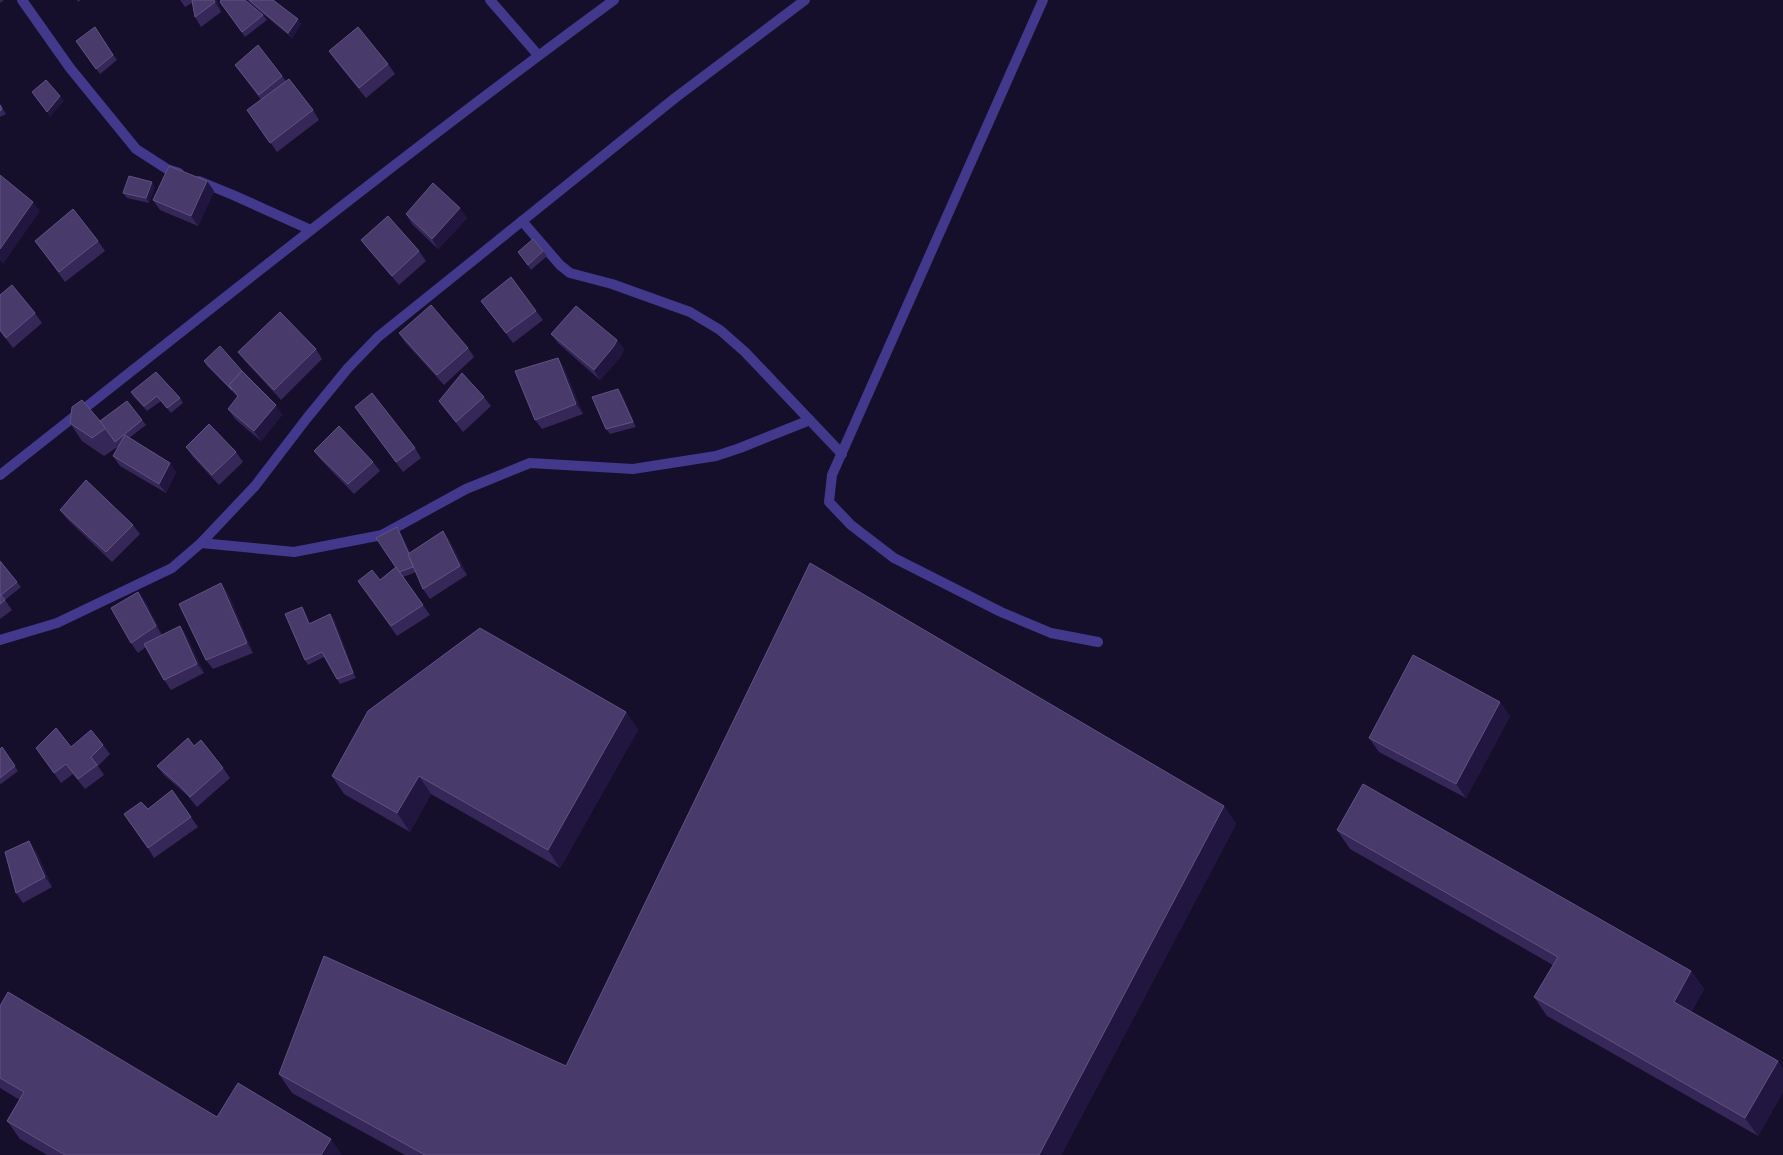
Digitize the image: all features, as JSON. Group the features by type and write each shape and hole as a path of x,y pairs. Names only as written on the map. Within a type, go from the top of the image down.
{"street":[{"path":"22,0 70,68 136,149 167,169 233,195 311,230"},
{"path":"490,0 538,55"},
{"path":"0,475 311,230 538,55 614,0"},
{"path":"0,640 58,623 172,568 201,543 256,486 311,413 348,368 378,338 522,220 675,98 805,0"},
{"path":"1043,0 832,475 829,502 850,525 894,558 1001,612 1051,633 1098,642"},
{"path":"522,220 560,265 570,273 612,284 690,312 720,330 745,352 842,454"},
{"path":"201,543 294,552 382,535 466,489 530,463 633,469 716,456 810,420"}],"building":[{"path":"192,0 214,0 215,2 195,17"},
{"path":"221,0 245,0 263,15 242,32 220,2"},
{"path":"249,0 273,0 298,19 288,33"},
{"path":"95,27 113,55 96,69 76,41"},
{"path":"358,27 388,64 359,88 329,51"},
{"path":"258,45 282,76 259,95 235,65"},
{"path":"289,79 313,110 270,143 247,110"},
{"path":"46,80 60,96 47,112 32,92"},
{"path":"169,166 207,181 191,216 153,200"},
{"path":"0,175 33,202 0,249"},
{"path":"129,176 152,182 146,198 123,193"},
{"path":"433,183 460,208 432,239 406,214"},
{"path":"73,209 98,241 59,272 35,241"},
{"path":"388,216 419,251 392,276 361,240"},
{"path":"533,239 543,251 528,265 518,252"},
{"path":"511,277 536,311 506,333 481,301"},
{"path":"12,285 35,313 6,338 0,330 0,295"},
{"path":"431,305 468,348 437,375 399,333"},
{"path":"576,306 617,340 614,346 594,370 551,334"},
{"path":"280,312 316,349 274,390 238,352"},
{"path":"220,346 242,371 229,385 232,390 204,361"},
{"path":"558,358 576,404 535,420 515,371"},
{"path":"242,371 276,405 254,431 228,409 238,396 229,385"},
{"path":"156,372 180,398 167,408 157,396 144,406 131,392"},
{"path":"462,373 484,397 456,422 439,401"},
{"path":"618,389 633,422 606,429 592,397"},
{"path":"372,393 415,448 396,462 355,407"},
{"path":"82,400 106,428 92,438 70,423 72,407"},
{"path":"127,401 142,420 115,442 100,421"},
{"path":"209,424 236,452 212,475 186,447"},
{"path":"339,426 373,462 348,484 314,451"},
{"path":"125,435 170,463 159,484 113,456"},
{"path":"86,480 133,525 106,552 60,510"},
{"path":"397,527 413,567 399,572 376,538"},
{"path":"443,531 460,566 423,589 408,554"},
{"path":"0,561 17,582 1,595 0,594"},
{"path":"810,563 1224,806 1039,1155 425,1155 279,1074 324,956 566,1066"},
{"path":"396,567 423,605 391,626 358,581 372,570 380,580"},
{"path":"221,583 247,643 206,660 179,604"},
{"path":"138,592 156,626 131,643 111,608"},
{"path":"0,594 5,600 0,604"},
{"path":"302,607 309,624 330,614 353,673 337,679 322,652 305,660 285,614"},
{"path":"180,626 197,664 164,680 144,644"},
{"path":"480,628 626,712 548,850 419,776 397,813 332,776 368,711"},
{"path":"1413,655 1500,702 1456,784 1369,738"},
{"path":"56,728 71,747 91,730 103,745 91,757 97,765 78,779 66,764 54,773 36,748"},
{"path":"188,738 194,746 201,740 223,768 190,797 157,766"},
{"path":"2,747 15,766 0,778 0,749"},
{"path":"1363,784 1691,971 1674,1002 1778,1061 1745,1118 1534,997 1558,957 1337,830"},
{"path":"172,790 191,817 148,848 124,814 141,802 148,809"},
{"path":"29,841 45,877 16,893 5,852"},
{"path":"8,992 217,1117 238,1083 331,1139 321,1155 65,1155 7,1121 24,1092 0,1078 0,1006"}]}
